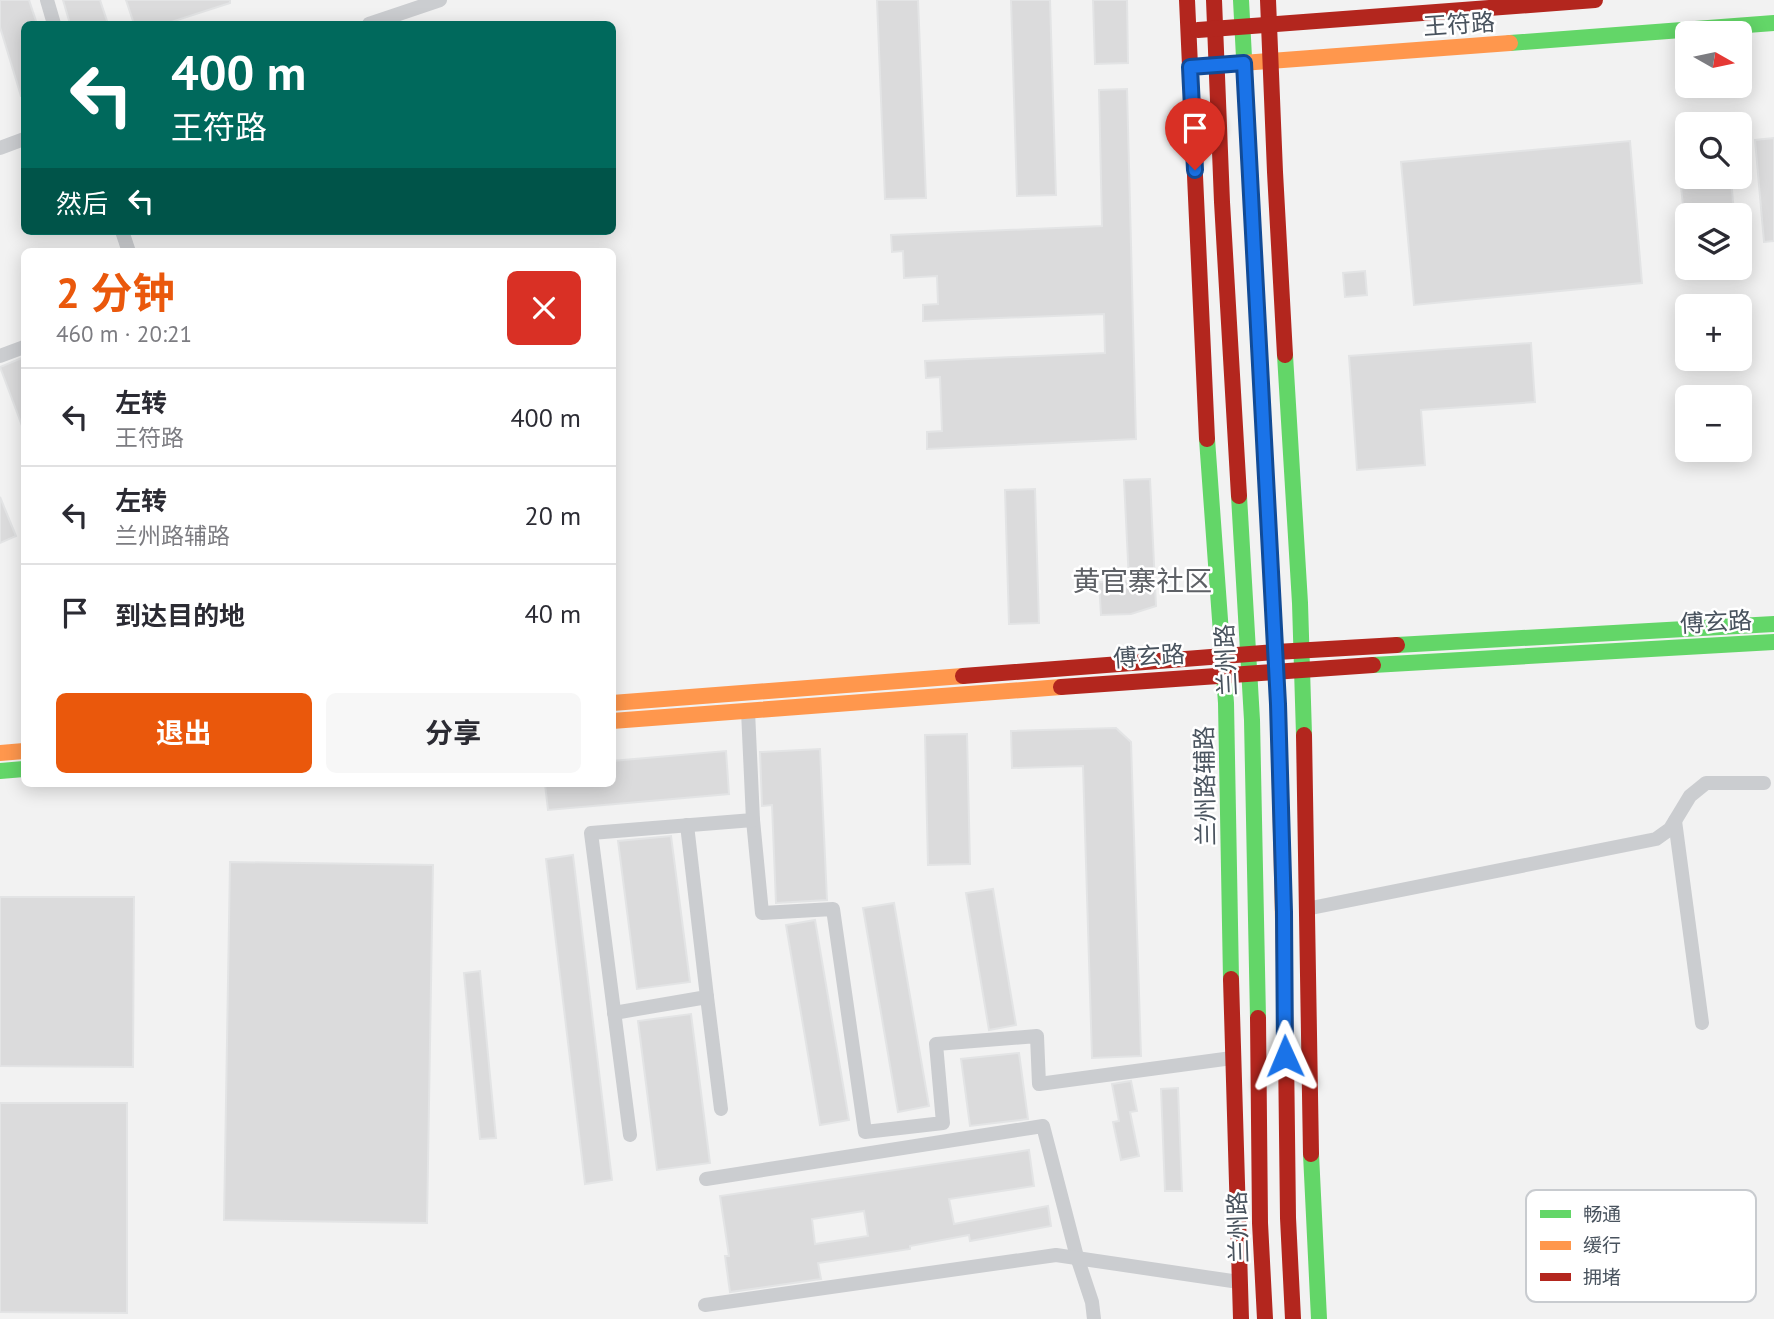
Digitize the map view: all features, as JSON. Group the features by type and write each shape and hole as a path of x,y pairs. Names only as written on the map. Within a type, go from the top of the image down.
{"street":[{"path":"47,0 53,21"},
{"path":"378,21 440,0"},
{"name":"兰州路辅路","path":"1187,0 1205,411 1224,674 1232,1058 1241,1319"},
{"name":"兰州路","path":"1214,0 1223,215 1249,672 1257,934 1259,1211 1265,1319"},
{"name":"兰州路","path":"1241,0 1277,670 1284,912 1287,1205 1293,1319"},
{"path":"1268,0 1269,61 1302,668 1312,1195 1319,1319"},
{"name":"王符路","path":"1188,31 1595,0"},
{"name":"王符路","path":"1190,67 1774,23"},
{"path":"0,148 21,140"},
{"path":"0,356 21,348"},
{"name":"傅玄路","path":"616,703 1276,652 1774,624"},
{"name":"傅玄路","path":"616,722 1302,668 1774,642"},
{"path":"748,710 752,820 762,914 832,909 865,1132 943,1123 936,1044 1037,1036 1039,1084 1232,1058"},
{"path":"0,753 21,751"},
{"path":"0,771 21,769"},
{"path":"1306,909 1656,839 1670,829 1690,796 1706,783 1764,783"},
{"path":"630,1135 591,833 752,820"},
{"path":"1675,821 1702,1023"},
{"path":"687,825 721,1109"},
{"path":"614,1013 707,998"},
{"path":"706,1179 1043,1126 1077,1257 1092,1302 1094,1319"},
{"path":"705,1305 1056,1255 1238,1282"}],"building":[{"path":"0,0 29,0 36,21 21,21 21,96 0,27"},
{"path":"63,0 100,0 107,21 69,21"},
{"path":"126,0 230,0 230,3 174,21 133,21"},
{"path":"877,0 918,0 926,198 885,199"},
{"path":"1011,0 1050,0 1056,195 1017,196"},
{"path":"1093,0 1127,0 1128,63 1095,64"},
{"path":"1127,89 1136,439 927,449 927,432 942,431 940,377 926,378 925,361 1105,353 1104,314 923,321 923,305 938,304 937,276 904,278 903,251 892,252 891,235 1102,226 1099,90"},
{"path":"1774,138 1774,241 1764,242 1755,140"},
{"path":"1630,141 1642,283 1414,305 1401,162"},
{"path":"1681,189 1732,189 1733,203 1683,203"},
{"path":"1365,271 1367,295 1345,297 1343,273"},
{"path":"1531,343 1535,402 1421,410 1425,465 1357,470 1349,356"},
{"path":"21,358 21,423 0,367"},
{"path":"1150,479 1156,606 1131,614 1101,615 1099,582 1129,581 1124,480"},
{"path":"1035,489 1039,623 1009,624 1005,490"},
{"path":"0,497 16,536 0,543"},
{"path":"1116,728 1131,742 1141,1056 1092,1058 1083,766 1012,768 1011,731"},
{"path":"967,734 970,864 928,865 925,735"},
{"path":"820,749 827,900 776,903 772,805 762,806 760,752"},
{"path":"726,751 729,794 548,810 545,787 616,787 616,761"},
{"path":"671,836 690,982 637,989 618,841"},
{"path":"573,855 612,1180 585,1184 546,859"},
{"path":"230,862 433,865 427,1223 224,1220"},
{"path":"993,889 1016,1025 989,1030 966,893"},
{"path":"0,897 134,897 133,1067 0,1066"},
{"path":"894,903 929,1106 898,1112 863,908"},
{"path":"815,920 849,1120 820,1125 786,925"},
{"path":"480,971 496,1138 480,1139 464,973"},
{"path":"691,1014 710,1163 657,1170 638,1021"},
{"path":"1019,1053 1028,1119 970,1126 961,1059"},
{"path":"1131,1081 1137,1111 1130,1112 1139,1156 1121,1160 1113,1122 1119,1121 1112,1084"},
{"path":"1178,1088 1182,1191 1165,1191 1161,1089"},
{"path":"0,1103 127,1103 127,1313 0,1312"},
{"path":"1029,1150 1034,1186 949,1199 954,1224 1048,1206 1051,1226 970,1241 969,1235 910,1246 910,1249 818,1263 821,1279 730,1292 725,1256 729,1256 720,1196","holes":["864,1211 868,1236 815,1244 812,1219"]}],"traffic: fast":[{"path":"1241,0 1264,441"},
{"path":"1510,43 1774,23"},
{"path":"1285,355 1300,603 1304,735"},
{"path":"1207,439 1226,703 1231,979"},
{"path":"1239,496 1252,720 1258,1018"},
{"path":"1397,645 1774,624"},
{"path":"1373,665 1774,642"},
{"path":"0,771 21,769"},
{"path":"1311,1154 1319,1319"}],"traffic: slow":[{"path":"1190,67 1510,43"},
{"path":"1264,441 1278,704 1286,1050"},
{"path":"616,703 963,676"},
{"path":"616,721 1061,687"},
{"path":"0,753 21,751"}],"traffic: jam":[{"path":"1187,0 1207,439"},
{"path":"1214,0 1222,202 1239,496"},
{"path":"1268,0 1285,355"},
{"path":"1198,30 1595,0"},
{"path":"963,676 1397,645"},
{"path":"1061,687 1373,665"},
{"path":"1304,735 1311,1154"},
{"path":"1231,979 1241,1319"},
{"path":"1258,1018 1260,1223 1265,1319"},
{"path":"1286,1050 1288,1218 1293,1319"}],"district":[{"name":"黄官寨社区","path":"1142,580"}],"route":[{"path":"1195,170 1190,67 1244,63 1278,704 1285,1056"}]}
